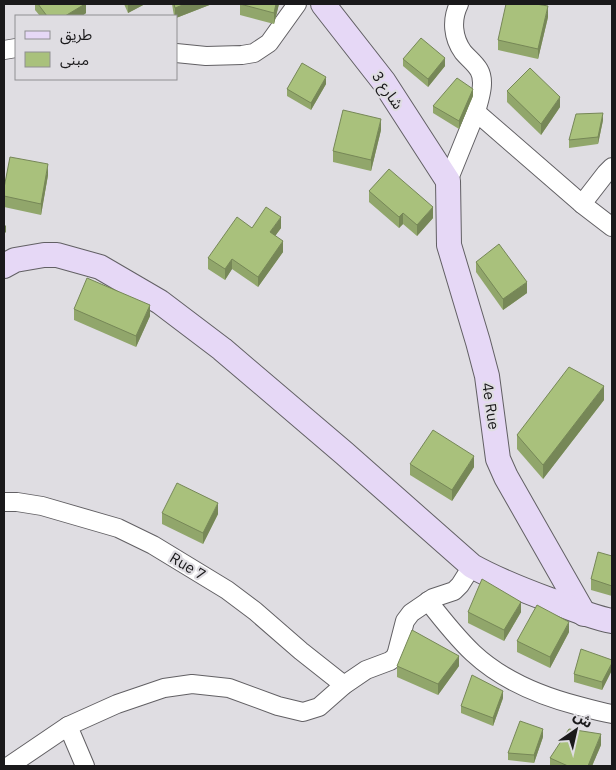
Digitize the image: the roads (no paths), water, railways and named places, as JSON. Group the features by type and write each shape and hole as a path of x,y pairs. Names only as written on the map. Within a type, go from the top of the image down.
{"street":[{"path":"178,52 206,56 242,56 254,53 269,43 297,4"},
{"name":"شارع 3","path":"323,4 384,82 448,181"},
{"path":"448,181 476,112 482,79 479,70 462,52 454,32 454,17 459,4"},
{"path":"476,112 582,204 612,227"},
{"path":"582,204 606,172 612,167"},
{"name":"4e Rue","path":"448,181 449,245 485,368 498,458 506,477 584,614"},
{"path":"4,266 15,260 44,254 58,255 100,267 160,302 222,349 472,566 489,576 584,614 612,621"},
{"name":"Rue 7","path":"4,502 42,506 118,528 153,545 227,590 344,686"},
{"path":"9,766 68,726 117,704 164,688 192,684 229,688 278,706 303,712 319,707 366,670 390,661 395,657 405,621 411,613 433,598 454,590 460,585 472,566"},
{"path":"428,601 458,639 475,655 500,673 526,688 564,702 612,714"},
{"path":"68,726 85,766"}]}
